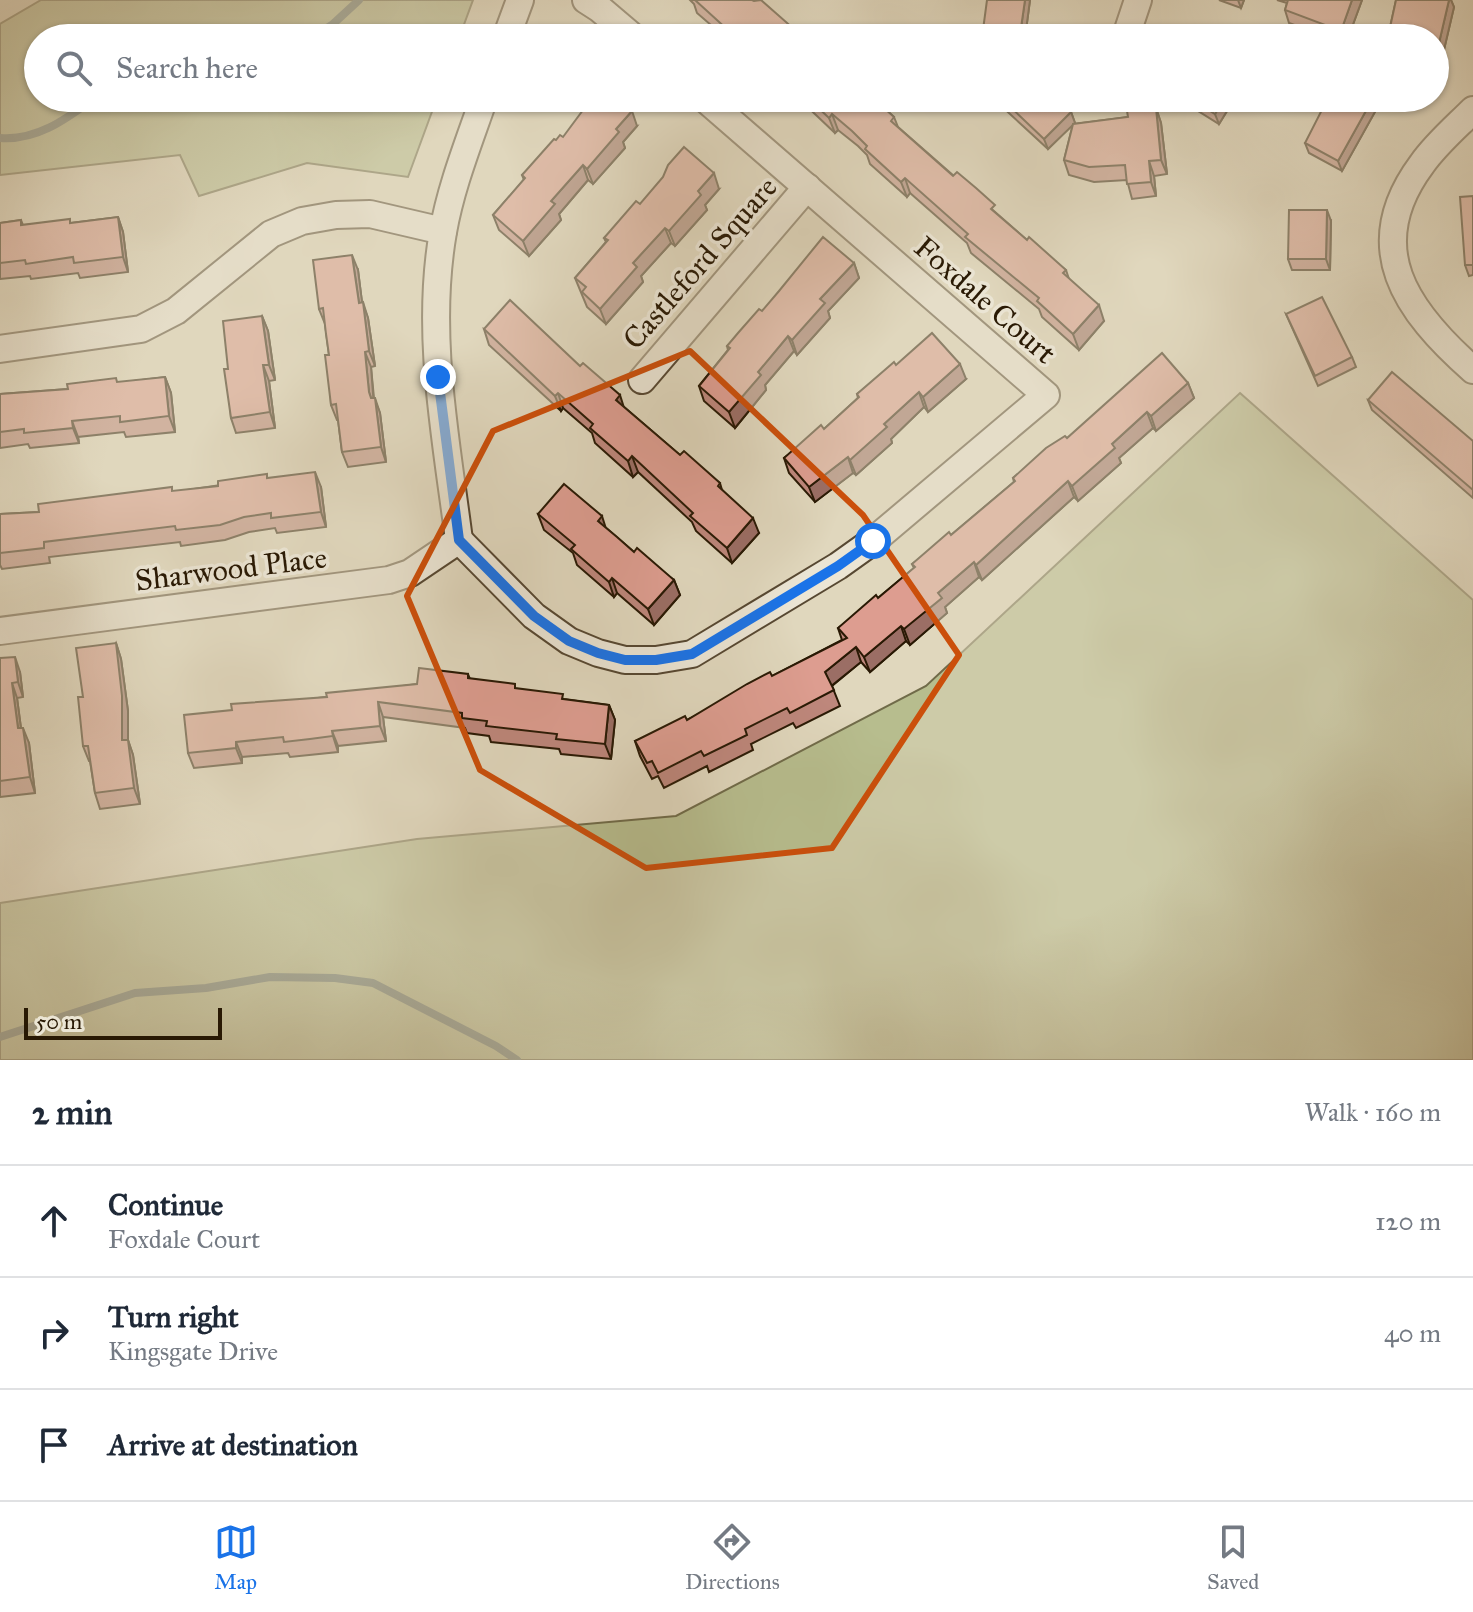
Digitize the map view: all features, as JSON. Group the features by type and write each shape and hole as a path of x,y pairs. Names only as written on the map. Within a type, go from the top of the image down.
{"street":[{"path":"511,24 520,0"},
{"path":"586,0 618,24"},
{"path":"1130,24 1138,0"},
{"path":"1473,110 1423,162 1407,186 1395,209 1391,238 1394,264 1419,313 1441,342 1473,370"},
{"path":"459,540 438,377 435,327 443,231 456,178 479,112"},
{"name":"Foxdale Court","path":"459,540 534,616 569,641 625,660 656,660 692,654 838,566 873,541 1046,395 720,112"},
{"name":"Castleford Square","path":"642,380 807,187"},
{"path":"0,349 141,329 176,311 271,234 302,221 336,215 370,214 443,231"},
{"name":"Sharwood Place","path":"0,631 389,580 410,573 459,540"}],"highlighted area":[{"path":"690,351 863,515 959,655 832,848 646,868 480,770 407,596 493,431"}],"green space":[{"path":"41,0 473,0 464,24 24,24 24,112 432,112 408,177 307,163 199,196 180,155 0,175 0,24"},
{"path":"1240,393 1473,600 1473,1060 0,1060 0,903 417,839 676,816 926,686"}],"building":[{"path":"695,0 761,0 788,24 721,24"},
{"path":"987,0 1025,0 1022,24 984,24"},
{"path":"1288,0 1352,0 1343,24 1322,24 1285,10"},
{"path":"1396,0 1449,0 1443,24 1391,24"},
{"path":"582,112 631,112 616,129 619,132 587,169 583,165 551,201 555,204 523,241 493,215 525,178 522,175 554,139 560,135 563,137"},
{"path":"823,112 888,112 894,117 891,121 953,176 957,172 976,188 995,205 991,209 1027,240 1029,237 1099,305 1073,334 1037,301 1039,298 965,237 968,234 905,178 901,182 865,149 867,146 852,131 832,114 829,118"},
{"path":"1016,112 1071,112 1044,139"},
{"path":"1127,112 1156,112 1161,160 1149,161 1151,182 1127,184 1125,165 1089,167 1064,160 1073,124 1128,117"},
{"path":"1321,112 1365,112 1338,161 1305,143"},
{"path":"684,147 714,173 698,191 701,195 669,231 665,228 633,263 637,267 600,309 582,292 586,287 575,278 608,240 604,238 636,201 640,204"},
{"path":"1473,196 1473,265 1465,265 1460,197"},
{"path":"1289,210 1327,210 1326,259 1288,259"},
{"path":"118,217 123,257 74,263 73,257 26,264 25,260 0,263 0,223 21,220 21,225 70,219 70,223"},
{"path":"823,237 854,263 820,299 825,303 792,340 788,336 758,372 761,375 729,412 699,386 730,348 727,346 759,309 762,311"},
{"path":"352,255 359,303 363,302 369,351 365,352 369,392 371,398 375,398 381,447 342,452 336,404 331,405 325,355 329,355 313,260"},
{"path":"1322,297 1352,357 1315,376 1286,314"},
{"path":"510,300 580,366 583,363 620,395 616,400 680,455 684,451 720,483 718,486 753,518 727,548 690,516 693,513 632,456 628,461 590,428 593,424 558,393 555,396 484,329"},
{"path":"262,316 269,365 263,365 270,412 231,418 224,369 228,369 223,321"},
{"path":"932,333 960,364 923,397 919,392 884,424 887,427 850,460 848,457 809,487 784,458 821,425 824,429 859,397 857,394"},
{"path":"1162,353 1188,383 1151,416 1147,412 1112,444 1115,448 1072,486 1068,481 976,565 974,562 938,593 942,598 904,629 901,626 864,657 856,647 825,672 834,690 790,713 787,708 745,729 747,735 704,756 701,751 658,773 652,761 647,763 635,741 685,716 687,720 770,672 772,676 847,638 838,628 915,567 912,564 949,532 951,535 1015,481 1013,478 1046,448 1065,436 1067,438"},
{"path":"1392,372 1473,441 1473,490 1368,400"},
{"path":"165,377 169,416 120,422 120,416 72,421 73,428 0,432 0,394 68,389 67,384 116,378 117,382"},
{"path":"315,472 321,512 271,518 271,513 220,525 176,530 175,526 44,542 44,548 0,553 0,514 39,512 38,504 172,487 172,491 218,486 218,481 267,474 267,478"},
{"path":"564,484 602,516 598,521 634,552 637,548 674,580 648,609 612,578 609,582 571,549 575,545 538,514"},
{"path":"116,643 122,696 122,740 128,740 134,788 95,793 88,746 83,746 78,697 83,697 76,648"},
{"path":"15,657 18,682 12,683 18,728 23,728 30,777 0,781 0,658"},
{"path":"419,668 468,674 468,678 515,684 515,688 563,694 562,699 609,705 605,744 556,739 557,734 486,726 487,721 462,718 462,713 378,702 380,726 332,731 333,736 284,742 283,737 236,742 236,748 188,753 184,715 232,710 231,704 327,697 326,693 417,684"}],"waterway":[{"path":"333,24 359,0"},
{"path":"0,138 39,132 75,112"},
{"path":"0,1037 135,993 206,988 270,977 335,978 373,983 496,1046 517,1060"}],"route":[{"path":"438,377 459,540 534,616 569,641 598,653 625,660 656,660 692,654 838,566 873,541"}]}
